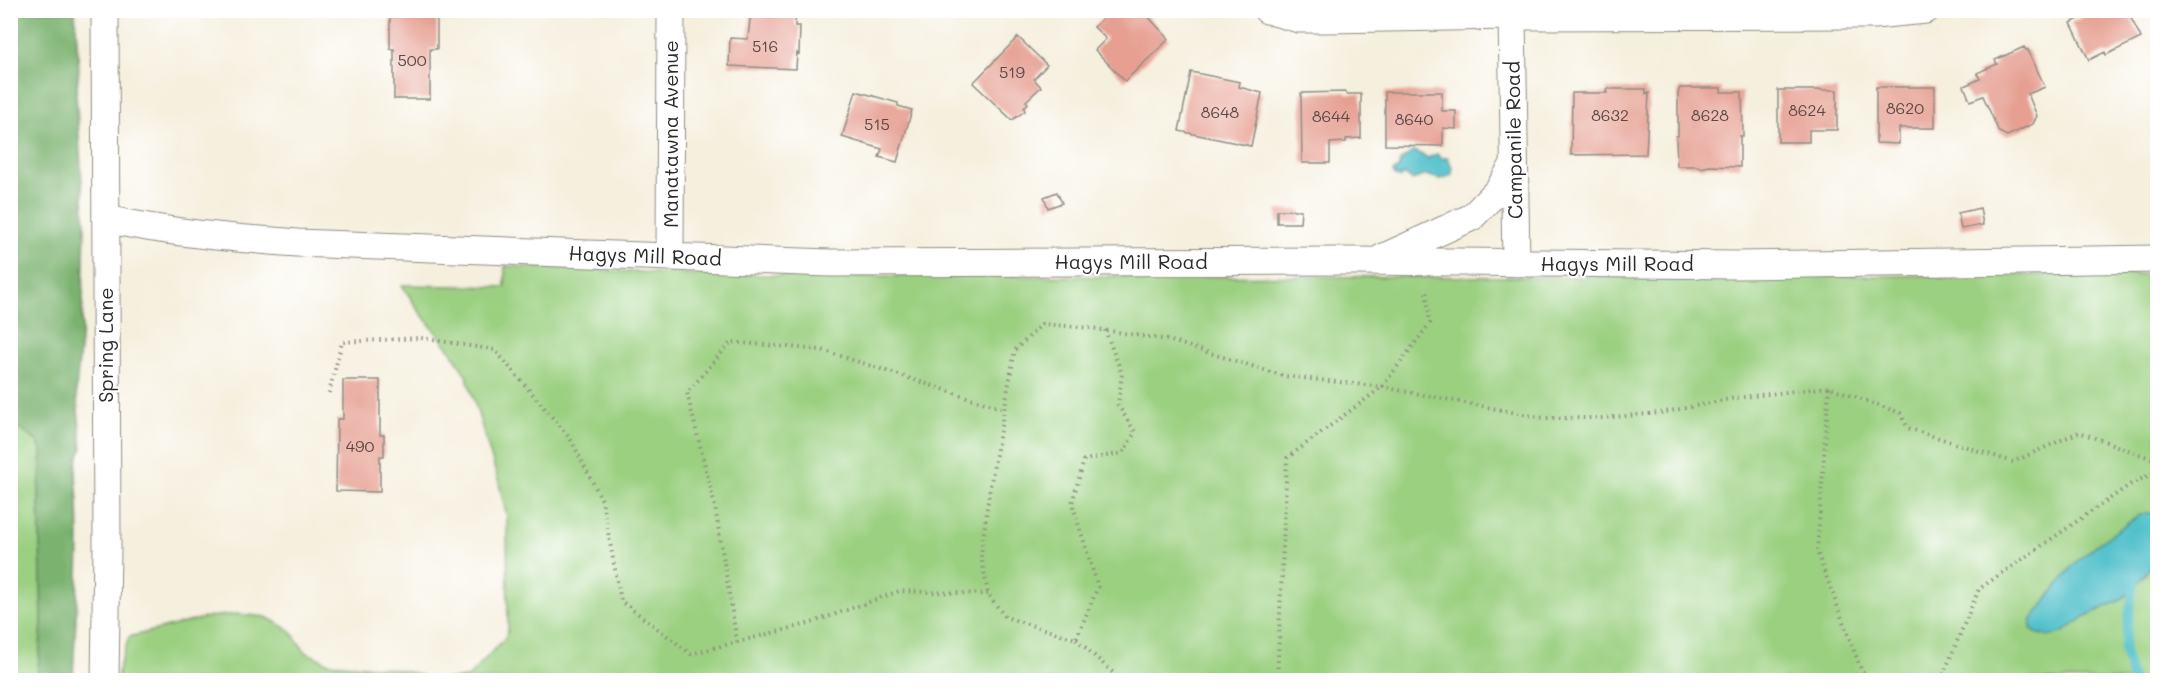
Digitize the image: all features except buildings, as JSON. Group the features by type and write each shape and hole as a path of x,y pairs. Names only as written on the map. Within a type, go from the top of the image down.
{"street":[{"name":"Spring Lane","path":"105,10 107,548 105,681"},
{"name":"Manatawna Avenue","path":"670,257 671,10"},
{"path":"1267,10 1299,19 1874,15 1926,10"},
{"name":"Campanile Road","path":"1512,16 1516,263"},
{"path":"1375,261 1472,217 1499,189 1514,164"},
{"name":"Hagys Mill Road","path":"106,219 182,232 297,243 830,263 1375,261 1737,265 2157,260"}],"path":[{"path":"1277,681 1287,458 1382,387 1430,323 1423,262"},
{"path":"1121,681 1076,639 1005,617 988,594 981,555 989,493 1015,350 1042,324 1105,330 1168,340 1284,376 1382,387 1544,418 1602,418 1660,413 1735,398 1829,387 1900,413 1908,428 2013,462 2079,432 2157,461"},
{"path":"1076,639 1098,587 1072,503 1084,460 1123,453 1135,432 1118,405 1122,374 1105,330"},
{"path":"329,393 342,342 421,338 495,350 570,438 602,500 621,601 691,654 811,623 899,591 988,594"},
{"path":"737,642 716,507 687,393 731,342 822,350 1004,409"},
{"path":"1829,387 1817,552 1862,672 1871,681"},
{"path":"1941,681 1979,589 2131,484 2157,471"}],"green space":[{"path":"10,11 75,11 79,70 76,94 85,225 82,329 76,389 82,450 76,469 79,548 73,680 37,680 42,624 39,491 42,453 38,442 20,429 11,428"},
{"path":"505,266 658,273 802,276 1689,277 2157,274 2157,680 432,680 467,678 504,639 508,631 507,517 467,377 452,352 419,311 402,285 505,287"},
{"path":"10,428 20,429 38,442 42,453 39,491 42,624 37,680 11,680"},
{"path":"238,614 266,617 290,630 305,652 329,663 386,668 415,673 432,680 118,680 118,671 129,637 208,617"}],"water":[{"path":"1414,151 1428,158 1437,154 1442,158 1448,158 1452,175 1440,179 1426,175 1412,180 1404,174 1400,178 1395,176 1393,172 1399,167 1400,161"},
{"path":"2157,514 2157,558 2139,582 2121,600 2086,616 2062,633 2049,636 2036,633 2031,628 2031,621 2073,565 2096,545 2140,515"}],"waterway":[{"path":"2133,680 2124,650 2134,578"}]}
